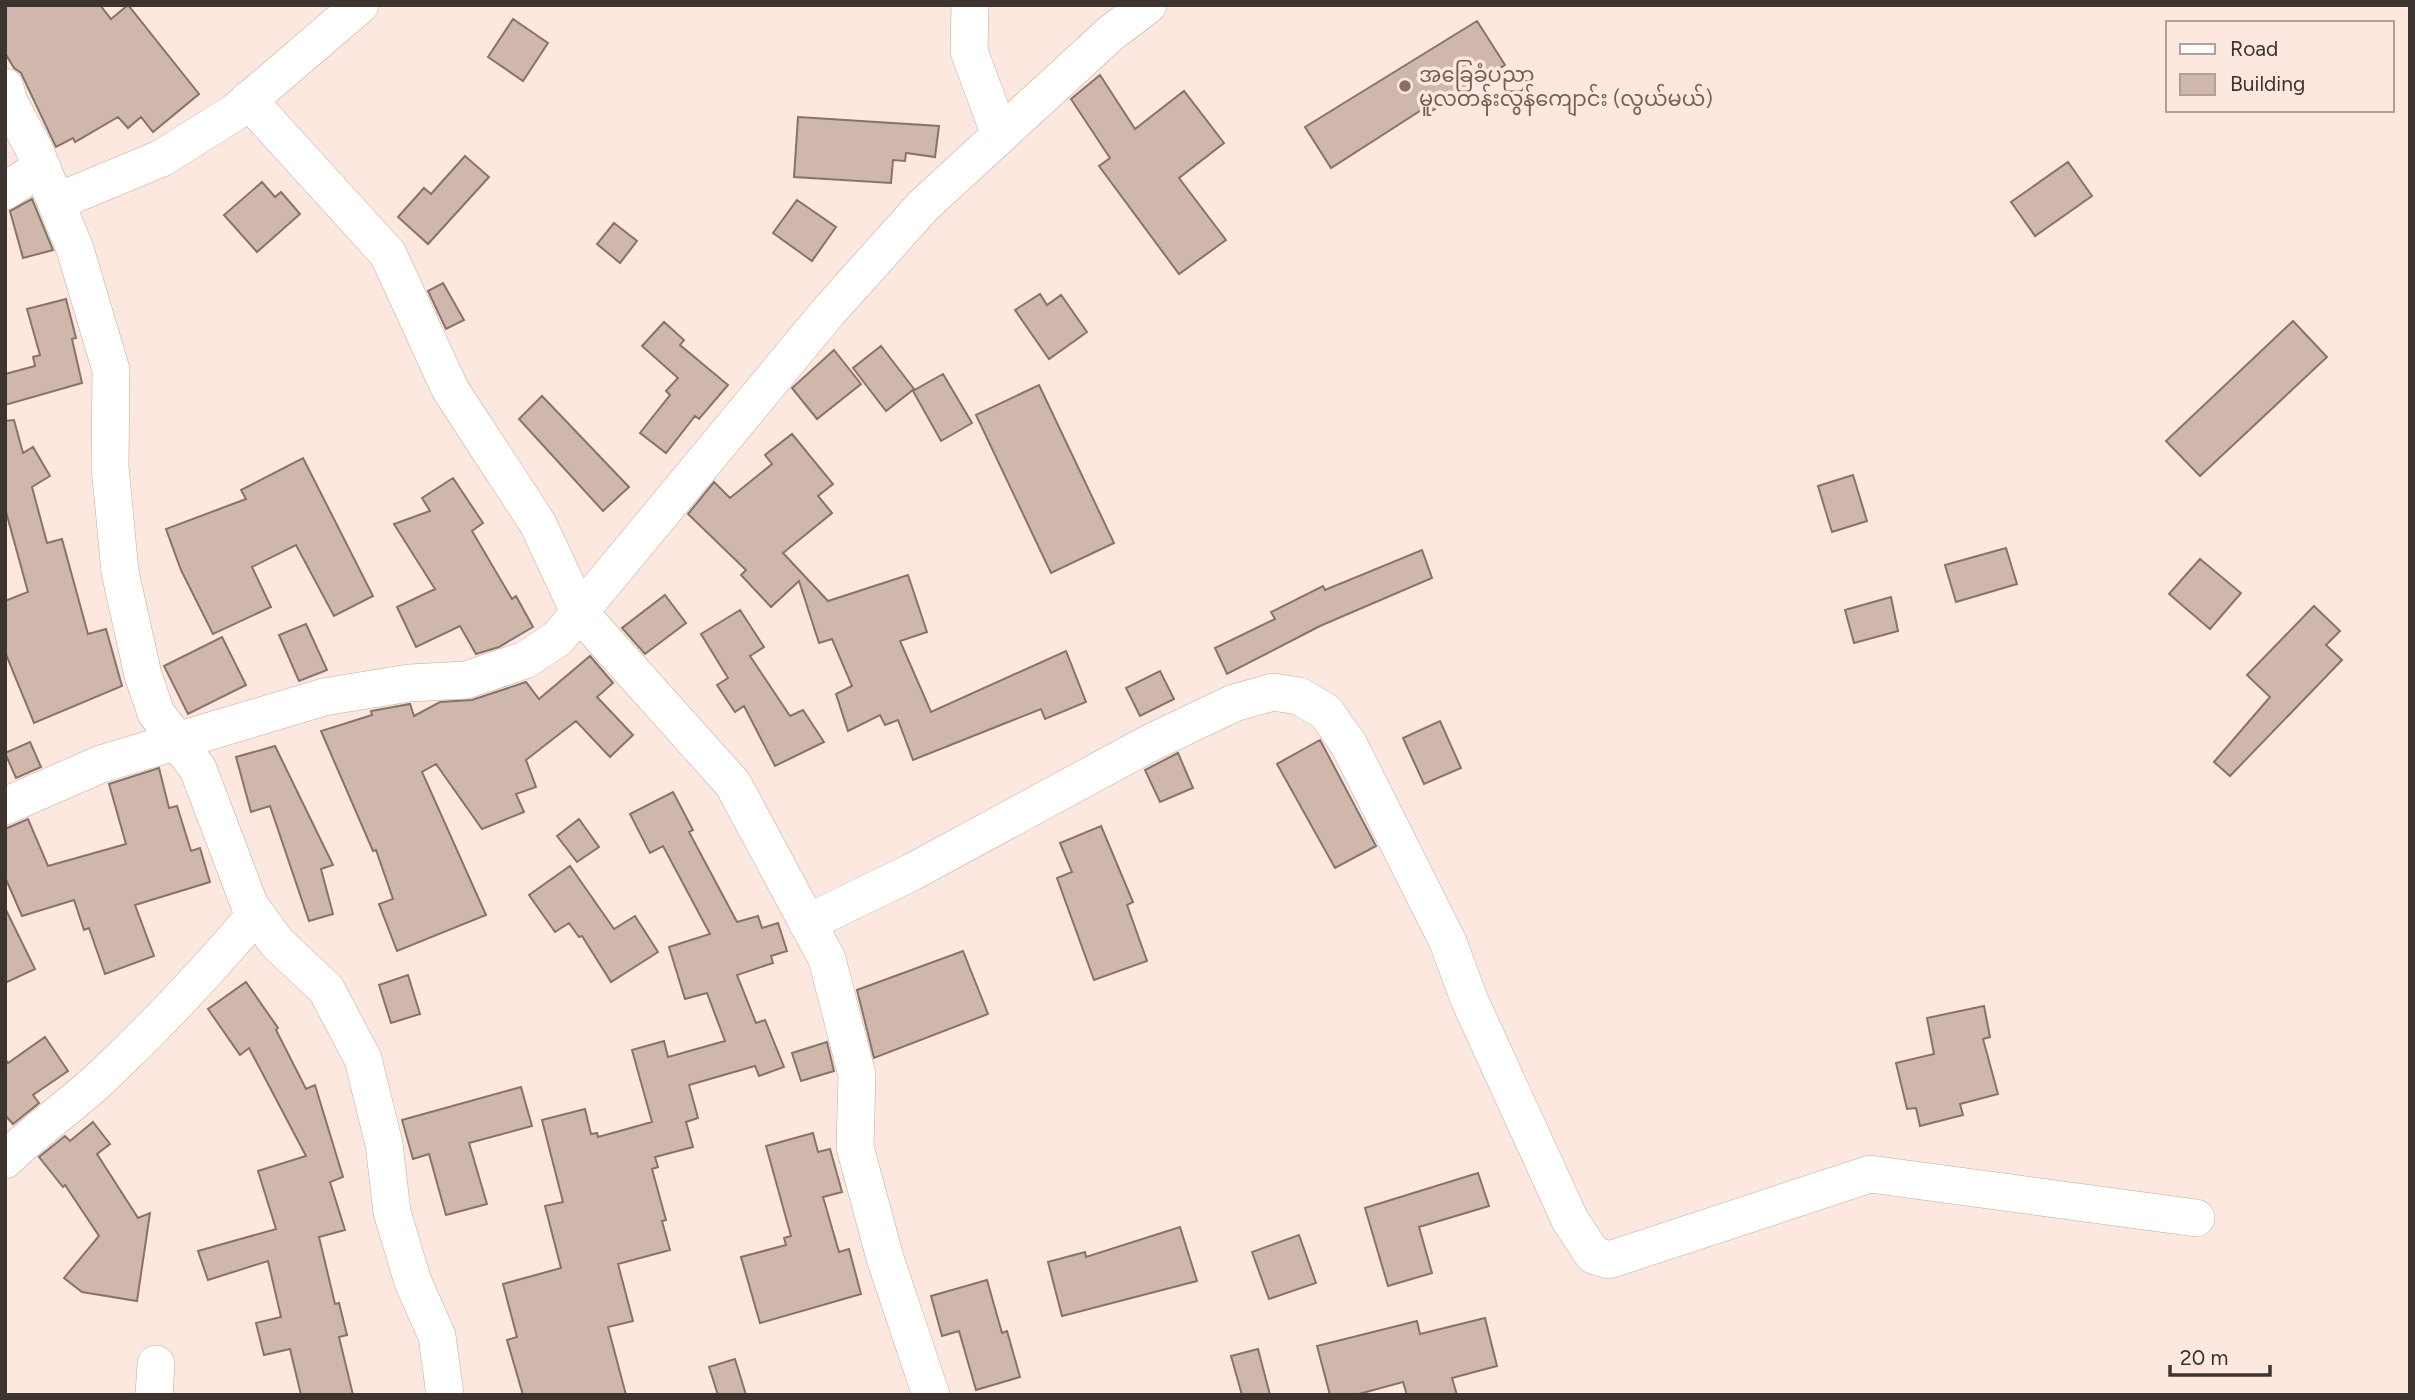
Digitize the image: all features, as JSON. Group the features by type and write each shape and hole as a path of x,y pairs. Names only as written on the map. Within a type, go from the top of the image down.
{"street":[{"path":"56,202 162,158 248,100 360,5"},
{"path":"970,5 969,51 1000,135"},
{"path":"5,806 101,764 324,696 409,683 466,680 525,660 558,638 828,311 923,206 1111,33 1148,5"},
{"path":"5,87 8,100 42,167 75,249 111,370 110,466 120,572 143,675 156,713 198,769 250,906 277,943 326,989 363,1059 384,1144 392,1212 413,1282 437,1336 445,1395"},
{"path":"248,100 387,254 450,389 538,524 579,612 733,784 827,959 857,1075 855,1147 885,1258 931,1395"},
{"path":"5,191 42,167"},
{"path":"807,923 912,872 1150,743 1234,704 1273,692 1299,696 1326,712 1349,746 1448,942 1469,999 1570,1220 1593,1255 1609,1260 1870,1174 2196,1217"},
{"path":"5,1160 35,1131 101,1078 170,1010 256,914"}],"building":[{"path":"5,5 100,5 111,19 128,5 199,94 153,132 141,117 128,128 118,117 75,142 73,138 56,147 21,73 14,68 5,53"},
{"path":"513,19 548,43 523,81 488,57"},
{"path":"1477,21 1505,65 1427,114 1423,109 1331,168 1305,127"},
{"path":"1100,75 1135,129 1184,91 1224,143 1179,178 1226,240 1179,274 1099,166 1110,158 1071,99"},
{"path":"798,117 939,126 935,157 906,153 905,161 893,160 891,183 794,177"},
{"path":"465,156 489,177 428,244 398,217 424,188 431,194"},
{"path":"2068,162 2092,196 2035,236 2011,202"},
{"path":"262,182 275,197 281,192 300,214 257,252 224,215"},
{"path":"32,199 53,250 23,258 10,211"},
{"path":"797,200 836,227 812,261 773,233"},
{"path":"614,223 637,241 620,263 597,244"},
{"path":"443,283 464,320 446,329 428,291"},
{"path":"1040,294 1047,305 1061,295 1087,332 1049,359 1015,310"},
{"path":"66,299 76,338 72,339 82,383 5,405 5,374 35,366 33,357 40,355 27,309"},
{"path":"2293,321 2327,357 2200,476 2166,441"},
{"path":"664,322 684,340 680,345 728,385 699,419 695,416 666,453 640,433 670,395 666,391 678,378 642,346"},
{"path":"881,346 914,389 886,411 853,368"},
{"path":"834,350 861,384 817,419 792,388"},
{"path":"943,374 972,423 941,441 913,391"},
{"path":"1039,385 1114,543 1051,573 976,415"},
{"path":"542,396 629,487 603,511 519,419"},
{"path":"14,420 23,453 33,447 50,476 32,487 47,543 62,539 88,634 106,629 122,686 34,723 5,652 5,601 28,592 5,508 5,421"},
{"path":"792,434 833,484 818,496 832,513 783,553 828,601 908,575 927,632 900,641 931,712 1066,651 1086,702 1045,719 1041,709 913,760 898,720 885,725 880,715 848,731 836,694 852,686 832,639 819,643 799,581 771,607 741,575 746,570 688,514 714,482 730,498 772,464 765,455"},
{"path":"303,458 373,596 334,616 296,545 252,567 271,607 213,634 181,570 166,529 246,499 241,490"},
{"path":"1853,475 1867,521 1832,532 1818,486"},
{"path":"453,478 483,523 472,531 512,599 516,596 533,627 499,647 476,654 460,626 416,647 397,607 435,589 394,524 430,511 422,498"},
{"path":"2006,548 2017,584 1956,602 1945,565"},
{"path":"1422,550 1432,578 1320,626 1227,674 1215,648 1275,619 1271,612 1323,586 1325,590"},
{"path":"2200,559 2241,593 2210,629 2169,594"},
{"path":"665,595 686,623 645,654 622,628"},
{"path":"1891,597 1898,631 1854,643 1845,610"},
{"path":"2314,606 2340,631 2326,645 2342,660 2230,776 2214,762 2270,697 2247,675"},
{"path":"740,610 764,647 750,656 790,716 803,710 824,742 775,766 744,706 735,712 717,685 728,678 701,634"},
{"path":"306,624 327,670 299,681 279,635"},
{"path":"222,637 246,685 188,714 164,666"},
{"path":"590,656 613,683 597,697 633,735 610,757 576,721 526,760 536,787 516,794 524,812 482,829 436,764 422,772 486,915 397,951 379,904 393,899 376,850 373,851 321,731 372,715 371,711 410,704 414,716 440,702 472,700 526,682 539,699"},
{"path":"1160,671 1174,699 1140,716 1126,688"},
{"path":"1440,721 1461,768 1424,784 1403,738"},
{"path":"1320,740 1376,846 1335,868 1277,764"},
{"path":"30,742 41,767 16,778 5,753"},
{"path":"275,746 333,865 321,869 333,914 309,921 270,806 251,812 236,757"},
{"path":"1178,753 1193,788 1160,802 1145,770"},
{"path":"159,768 169,808 177,806 191,851 200,848 210,882 135,905 154,956 105,974 89,928 84,930 74,900 22,916 5,877 5,829 28,819 48,866 126,844 109,784"},
{"path":"673,792 693,830 689,832 737,922 758,916 762,928 778,923 787,951 771,956 773,963 737,975 756,1023 765,1020 784,1067 759,1076 755,1066 689,1085 698,1118 686,1122 693,1147 655,1157 658,1167 652,1169 666,1220 662,1221 670,1250 618,1264 633,1321 608,1327 626,1395 523,1395 507,1340 517,1337 503,1284 561,1268 545,1206 563,1202 542,1120 585,1109 591,1134 597,1133 598,1137 652,1122 632,1050 664,1041 668,1057 725,1041 707,993 685,999 669,947 710,934 663,846 650,853 630,814"},
{"path":"579,819 599,847 577,862 557,836"},
{"path":"1101,826 1133,902 1127,905 1147,961 1094,980 1057,878 1072,872 1060,843"},
{"path":"570,866 614,929 635,916 658,952 611,982 582,936 579,937 569,923 555,932 529,895"},
{"path":"5,908 35,969 5,983"},
{"path":"963,951 988,1014 874,1058 857,990"},
{"path":"408,975 420,1014 391,1023 379,985"},
{"path":"246,982 278,1028 276,1030 306,1089 315,1085 343,1177 330,1182 345,1230 319,1237 335,1304 339,1303 347,1335 339,1337 353,1395 301,1395 290,1349 264,1355 256,1323 281,1317 268,1261 208,1280 198,1251 276,1229 258,1171 306,1156 249,1048 240,1055 208,1009"},
{"path":"1984,1006 1990,1037 1983,1039 1998,1094 1960,1104 1963,1115 1920,1126 1916,1108 1907,1109 1896,1063 1934,1054 1927,1018"},
{"path":"45,1037 68,1071 33,1095 39,1103 13,1124 5,1115 5,1059 8,1063"},
{"path":"827,1042 834,1071 801,1081 792,1053"},
{"path":"521,1087 532,1126 469,1143 487,1204 446,1215 429,1154 413,1159 402,1120"},
{"path":"93,1122 110,1144 97,1154 138,1218 150,1213 137,1301 82,1292 64,1278 99,1236 65,1185 63,1187 39,1157 65,1136 70,1141"},
{"path":"813,1133 818,1152 830,1149 842,1192 823,1197 839,1252 849,1249 861,1294 760,1323 741,1257 786,1245 784,1238 791,1236 766,1146"},
{"path":"1478,1173 1489,1206 1419,1227 1432,1273 1388,1286 1365,1208"},
{"path":"1180,1227 1197,1281 1062,1316 1048,1262 1085,1252 1086,1257"},
{"path":"1299,1235 1316,1283 1269,1299 1252,1252"},
{"path":"987,1280 1002,1333 1007,1331 1020,1377 976,1390 959,1331 942,1336 931,1296"},
{"path":"1485,1318 1497,1366 1452,1378 1457,1395 1407,1395 1403,1382 1355,1395 1330,1395 1317,1346 1417,1321 1420,1334"},
{"path":"1258,1349 1270,1395 1242,1395 1231,1356"},
{"path":"735,1359 746,1395 718,1395 709,1367"}],"place":[{"name":"အခြေခံပညာ မူလတန်းလွန်ကျောင်း (လွယ်မယ်)","path":"1405,86"}]}
